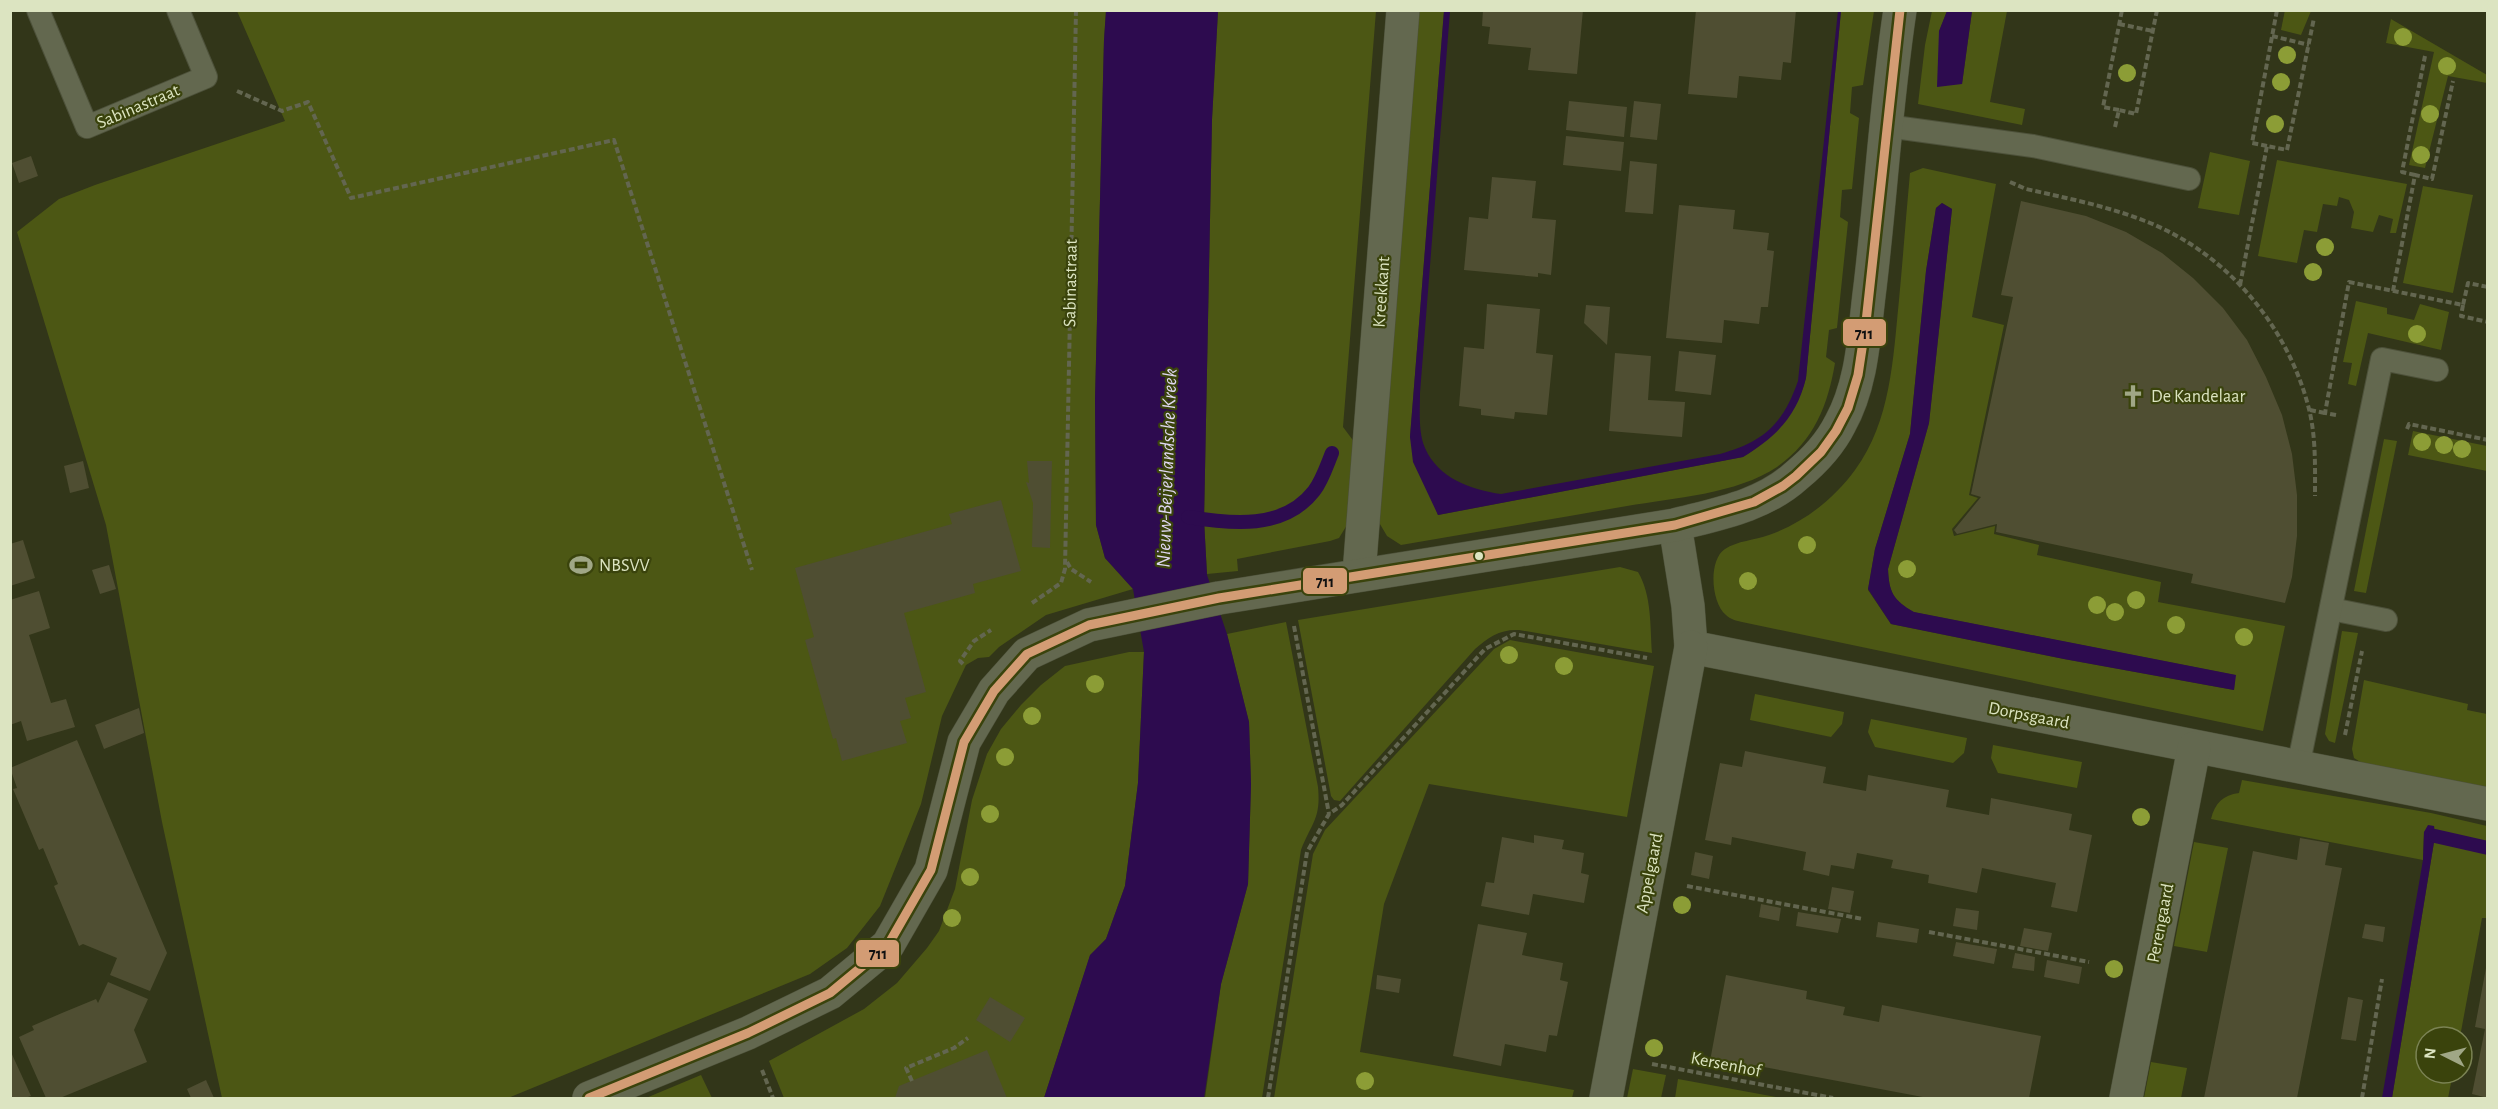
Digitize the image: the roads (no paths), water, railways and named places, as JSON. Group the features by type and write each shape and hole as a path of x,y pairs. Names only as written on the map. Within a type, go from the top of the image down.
{"street":[{"name":"Kreekkant","path":"1359,574 1403,10"},
{"path":"589,1098 748,1033 830,993 888,945 931,870 964,742 994,691 1027,654 1089,625 1219,598 1675,525 1740,508 1771,494 1795,478 1812,461 1840,424 1856,384 1900,10"},
{"path":"1675,525 1688,606 1690,658"},
{"name":"Dorpsgaard","path":"1690,658 2298,767 2487,804"},
{"name":"Appelgaard","path":"1606,1098 1690,658"},
{"name":"Perengaard","path":"2126,1098 2194,748"}],"lane":[{"name":"Sabinastraat","path":"38,10 87,127 206,77 178,10"},
{"path":"1887,126 2032,146 2189,178"},
{"path":"2298,767 2382,359 2437,370"},
{"path":"2331,609 2377,618"}],"water":[{"name":"Nieuw-Beijerlandsche Kreek","path":"1106,11 1218,11 1212,119 1204,520 1207,575 1227,634 1249,722 1251,784 1248,884 1221,984 1204,1098 1044,1098 1090,955 1106,939 1125,886 1138,783 1144,652 1133,589 1105,558 1096,525 1095,400"},
{"path":"1444,11 1450,11 1420,393 1420,428 1425,448 1438,467 1447,475 1467,486 1501,494 1720,454 1749,444 1760,437 1770,429 1786,409 1798,381 1838,11 1841,11 1806,378 1791,414 1766,442 1743,457 1438,515 1413,462 1410,437"},
{"path":"1947,11 1972,11 1962,84 1937,87 1939,31"},
{"path":"1942,203 1952,209 1929,423 1888,569 1891,590 1901,603 1914,612 2236,675 2234,690 1891,624 1868,589 1875,549 1910,434 1926,271 1936,208"},
{"path":"2428,825 2434,826 2435,836 2392,1098 2382,1098 2423,860 2424,832"}],"waterway":[{"path":"1188,517 1239,522 1272,518 1288,512 1302,504 1314,491 1332,453"},
{"path":"2435,836 2488,848"}],"place":[{"name":"De Kandelaar","path":"2133,396"},
{"name":"NBSVV","path":"581,565"}]}
